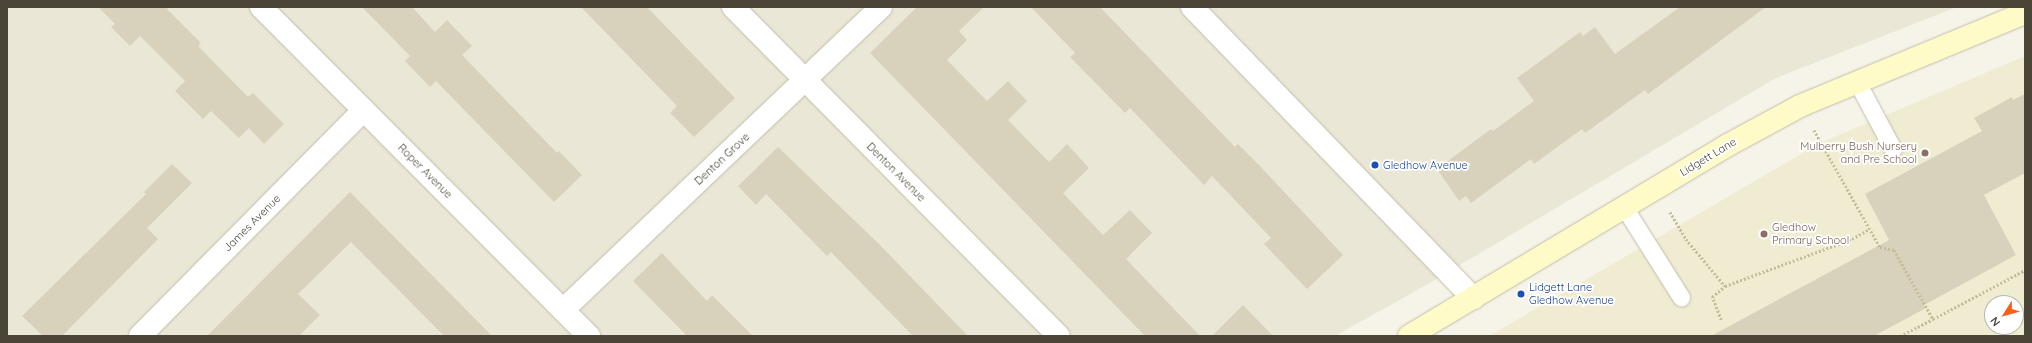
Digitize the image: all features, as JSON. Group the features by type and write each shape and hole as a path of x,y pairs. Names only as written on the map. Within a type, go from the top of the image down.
{"street":[{"name":"Roper Avenue","path":"261,7 589,336"},
{"name":"Denton Avenue","path":"733,7 1059,336"},
{"name":"Denton Grove","path":"563,310 881,7"},
{"path":"1192,7 1474,298"},
{"name":"Lidgett Lane","path":"1409,336 1624,207 1800,106 2025,13"},
{"name":"James Avenue","path":"140,336 364,110"}],"lane":[{"path":"1857,82 1893,149"},
{"path":"1624,207 1681,297"}],"path":[{"path":"1800,106 1880,247 1894,250 1933,319"},
{"path":"1678,226 1725,286"},
{"path":"1721,320 1712,297 1725,286 1852,239 1869,229"},
{"path":"1900,336 2025,270"}],"shaded area":[{"path":"7,7 1957,7 1776,78 1421,288 1335,336 7,336"},
{"name":"Gledhow Primary School","path":"2025,56 2025,336 1489,336 1820,143"}],"building":[{"path":"98,7 169,7 167,9 201,43 198,46 248,97 253,93 284,124 264,144 249,128 239,138 211,111 203,119 175,91 185,81 140,36 130,46 111,27 115,24"},
{"path":"362,7 412,7 435,32 447,20 472,46 462,55 557,153 559,151 582,175 554,202 436,81 430,87 405,61 410,56"},
{"path":"581,7 647,7 735,98 694,137 670,113 677,106"},
{"path":"917,7 984,7 959,31 967,40 947,60 987,101 1008,81 1027,101 1008,120 1049,162 1067,144 1089,168 1063,193 1103,235 1130,210 1152,233 1126,259 1200,336 1145,336 870,53"},
{"path":"1031,7 1100,7 1235,147 1238,144 1259,165 1343,255 1307,289 1264,244 1271,238 1212,176 1204,185 1130,108 1125,113 1070,57 1075,53"},
{"path":"1680,7 1766,7 1648,94 1645,90 1585,133 1582,129 1534,164 1531,159 1471,203 1466,196 1459,201 1437,169 1491,129 1493,131 1534,101 1517,78 1580,32 1583,36 1595,27 1615,54"},
{"path":"2025,94 2025,173 1984,195 2016,255 1924,305 1926,308 1874,336 1711,336 1889,240 1865,194 1982,131 1974,118 2012,97 2013,100"},
{"path":"778,147 879,244 968,336 913,336 831,252 827,256 766,194 756,205 738,186"},
{"path":"172,164 192,183 147,228 158,239 62,336 43,336 22,316 146,194 144,192"},
{"path":"350,192 492,336 444,336 351,242 298,294 320,315 299,336 207,336"},
{"path":"662,253 707,301 712,295 753,336 687,336 633,281"},
{"path":"1243,305 1273,336 1212,336"}],"place":[{"name":"Mulberry Bush Nursery and Pre School","path":"1925,153"},
{"name":"Gledhow Avenue","path":"1375,165"},
{"name":"Gledhow Primary School","path":"1764,234"},
{"name":"Lidgett Lane Gledhow Avenue","path":"1521,294"}]}
